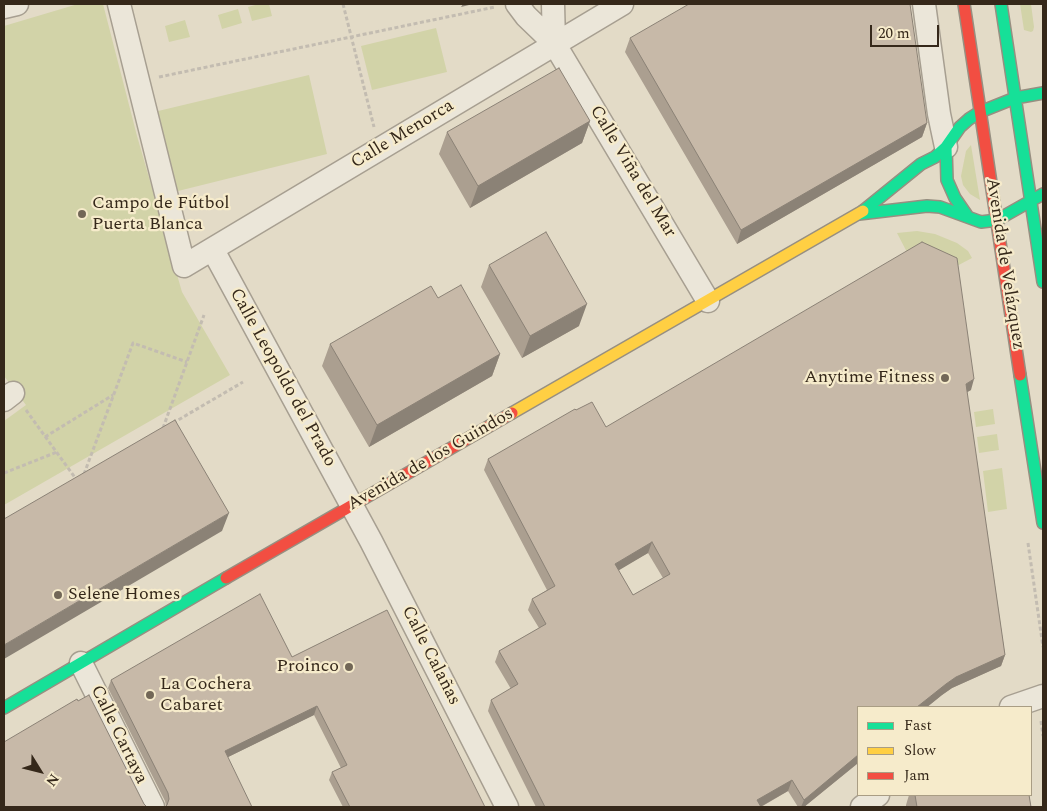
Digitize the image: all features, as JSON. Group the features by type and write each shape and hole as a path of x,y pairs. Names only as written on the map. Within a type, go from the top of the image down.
{"main road":[{"name":"Avenida de Velázquez","path":"964,4 1043,524"},
{"name":"Avenida de Velázquez","path":"1001,4 1043,282"},
{"path":"968,217 955,198 947,180 946,147 960,126 980,112 1015,98 1043,93"},
{"name":"Avenida de los Guindos","path":"4,708 859,214 921,164 935,157 946,147"},
{"path":"997,220 1043,194"},
{"name":"Avenida de los Guindos","path":"859,214 934,206 981,222 997,220"}],"street":[{"path":"4,7 17,4"},
{"path":"119,4 138,82"},
{"name":"Calle Viña del Mar","path":"553,4 554,43"},
{"name":"Calle Menorca","path":"138,82 184,266 622,4"},
{"path":"924,4 939,114 946,147"},
{"name":"Calle Viña del Mar","path":"508,5 526,16 554,43 708,301"},
{"name":"Calle Leopoldo del Prado","path":"213,250 352,506"},
{"name":"Calle Calañas","path":"352,506 507,807"},
{"name":"Calle Cartaya","path":"82,663 153,807"},
{"path":"1013,706 1043,696"},
{"path":"862,807 877,796"}],"path":[{"path":"343,4 376,135 383,147"},
{"path":"138,82 508,5"},
{"path":"163,428 204,315"},
{"path":"84,474 133,343 187,362"},
{"path":"155,433 243,382"},
{"path":"45,437 114,394"},
{"path":"8,397 45,437 76,479"},
{"path":"4,473 57,452"},
{"path":"68,484 92,470"},
{"path":"1041,721 1043,736"}],"green space":[{"name":"Campo de Fútbol Puerta Blanca","path":"78,4 103,4 137,136 182,292 230,375 4,505 4,421 26,405 4,376 4,26"},
{"path":"269,4 272,16 252,21 248,7"},
{"path":"1020,4 1031,4 1034,27 1031,32 1024,30"},
{"path":"238,9 242,23 222,29 218,15"},
{"path":"185,20 190,37 169,42 165,26"},
{"path":"436,28 447,72 372,90 361,46"},
{"path":"309,75 327,154 174,192 154,112"},
{"path":"971,145 980,200 970,194 963,185 961,176 966,151"},
{"path":"917,231 935,234 957,243 968,251 972,258 953,268 910,258 897,233"},
{"path":"993,409 995,424 976,427 974,412"},
{"path":"997,434 999,450 979,453 977,437"},
{"path":"1002,468 1007,509 988,512 983,471"}],"building":[{"path":"689,4 910,4 927,123 741,230 630,38"},
{"path":"559,68 590,121 478,186 447,132"},
{"path":"546,232 587,304 530,336 489,265"},
{"path":"922,242 957,258 974,379 966,384 1005,655 956,677 918,706 857,706 857,756 804,800 792,780 757,800 761,807 545,807 491,700 518,684 499,651 546,624 532,599 555,586 488,459 575,409 592,402 606,427","holes":["652,542 670,574 633,595 615,564"]},
{"path":"461,285 500,354 377,425 330,344 431,286 438,298"},
{"name":"Selene Homes","path":"175,420 229,513 4,645 4,519"},
{"path":"260,594 292,657 387,610 485,807 350,807 332,772 347,765 317,706 225,751 252,807 165,807 169,799 168,793 111,680"},
{"path":"89,695 147,807 4,807 4,742 77,699 78,701"},
{"path":"915,796 1029,796 1031,807 917,807"}],"traffic: fast":[{"path":"1001,4 1043,282"},
{"path":"863,211 921,164 935,157 946,147 960,127 969,119 980,112 1015,98 1043,93"},
{"path":"946,147 947,180 955,198 968,217"},
{"path":"859,214 927,206 940,207 981,222 997,220 1043,194"},
{"path":"1020,375 1043,523"},
{"path":"4,708 226,578"}],"traffic: slow":[{"path":"512,413 863,211"}],"traffic: jam":[{"path":"964,4 1020,375"},
{"path":"226,578 512,413"}],"place":[{"name":"Campo de Fútbol Puerta Blanca","path":"82,214"},
{"name":"Anytime Fitness","path":"945,378"},
{"name":"Selene Homes","path":"58,595"},
{"name":"Proinco","path":"349,667"},
{"name":"La Cochera Cabaret","path":"150,695"}]}
